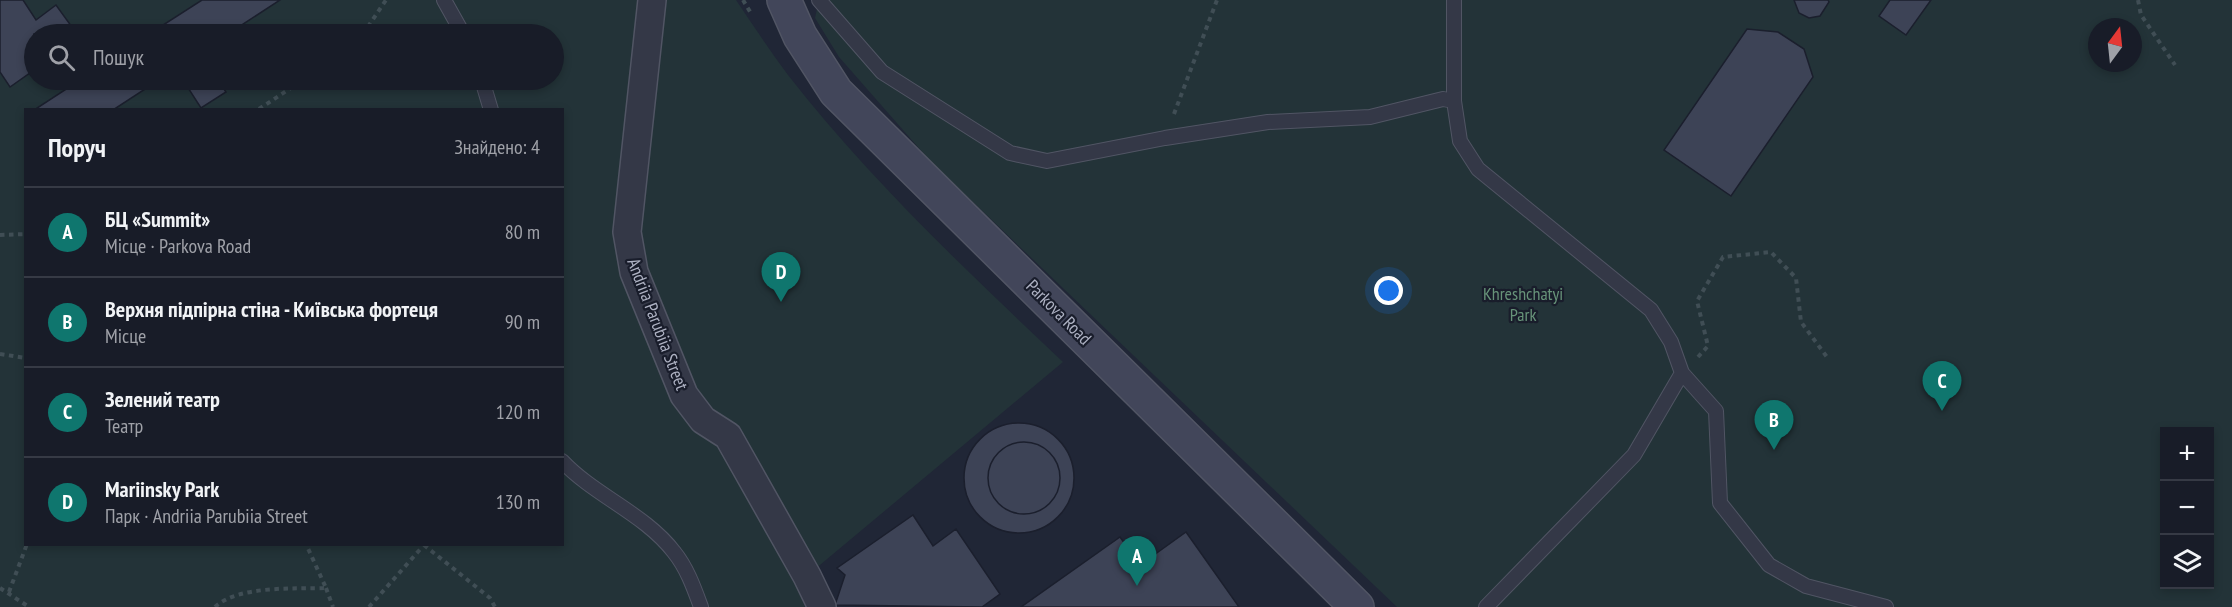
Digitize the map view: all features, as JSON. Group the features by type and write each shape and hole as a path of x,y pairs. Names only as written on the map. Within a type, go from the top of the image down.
{"main road":[{"name":"Parkova Road","path":"784,0 800,36 836,93 1357,607"}],"street":[{"name":"Andriia Parubiia Street","path":"652,0 627,232 634,272 684,395 703,420 728,436 822,607"}],"lane":[{"path":"444,0 457,24"},
{"path":"819,0 882,72 1010,153 1047,161 1165,138 1268,122 1370,117 1443,99 1454,101"},
{"path":"1454,0 1454,101 1460,141 1478,169 1651,310 1671,342 1682,374 1716,411 1720,503 1769,566 1806,586 1886,607"},
{"path":"485,90 490,108"},
{"path":"1486,607 1634,455 1682,374"},
{"path":"564,463 584,482 662,539 686,571 701,607"}],"path":[{"path":"370,24 386,0"},
{"path":"1165,138 1217,0"},
{"path":"2138,0 2141,15 2175,65"},
{"path":"261,108 288,90"},
{"path":"0,235 24,234"},
{"path":"1682,374 1708,346 1697,301 1723,257 1771,252 1796,278 1801,322 1827,357"},
{"path":"0,354 24,358"},
{"path":"9,592 26,546"},
{"path":"307,546 333,607"},
{"path":"369,607 377,595 423,546"},
{"path":"425,546 490,598 495,607"},
{"path":"0,588 29,607"},
{"path":"215,607 242,595 269,588 326,588"}],"green space":[{"path":"0,0 736,0 788,75 852,151 955,259 1063,362 796,585 805,607 0,607"},
{"name":"Khreshchatyi Park","path":"819,0 2232,0 2232,607 1397,607 932,163 839,57 815,18"}],"building":[{"path":"0,0 23,0 36,20 56,5 70,24 24,24 24,77 10,87 0,72"},
{"path":"202,0 280,0 243,24 165,24"},
{"path":"1794,0 1828,0 1829,2 1820,16 1809,18 1799,13"},
{"path":"1890,0 1931,0 1906,35 1879,16"},
{"path":"1747,29 1778,32 1804,49 1813,77 1731,196 1664,150"},
{"path":"65,90 144,90 116,108 37,108"},
{"path":"189,90 225,90 226,92 201,108"},
{"path":"1019,423 1040,427 1058,439 1070,457 1074,478 1070,499 1058,517 1040,529 1019,533 998,529 980,517 968,499 964,478 968,457 980,439 998,427"},
{"path":"1024,442 1038,445 1050,452 1057,464 1060,478 1057,492 1050,504 1038,511 1024,514 1010,511 998,504 991,492 988,478 991,464 998,452 1010,445"},
{"path":"913,515 933,546 956,529 1000,594 982,607 835,605 845,575 837,568"},
{"path":"1186,532 1239,607 1021,607 1120,537 1140,565"}],"place":[{"name":"Mariinsky Park","path":"781,302"},
{"name":"Зелений театр","path":"1942,411"},
{"name":"Верхня підпірна стіна - Київська фортеця","path":"1774,450"},
{"name":"БЦ «Summit»","path":"1137,586"}]}
